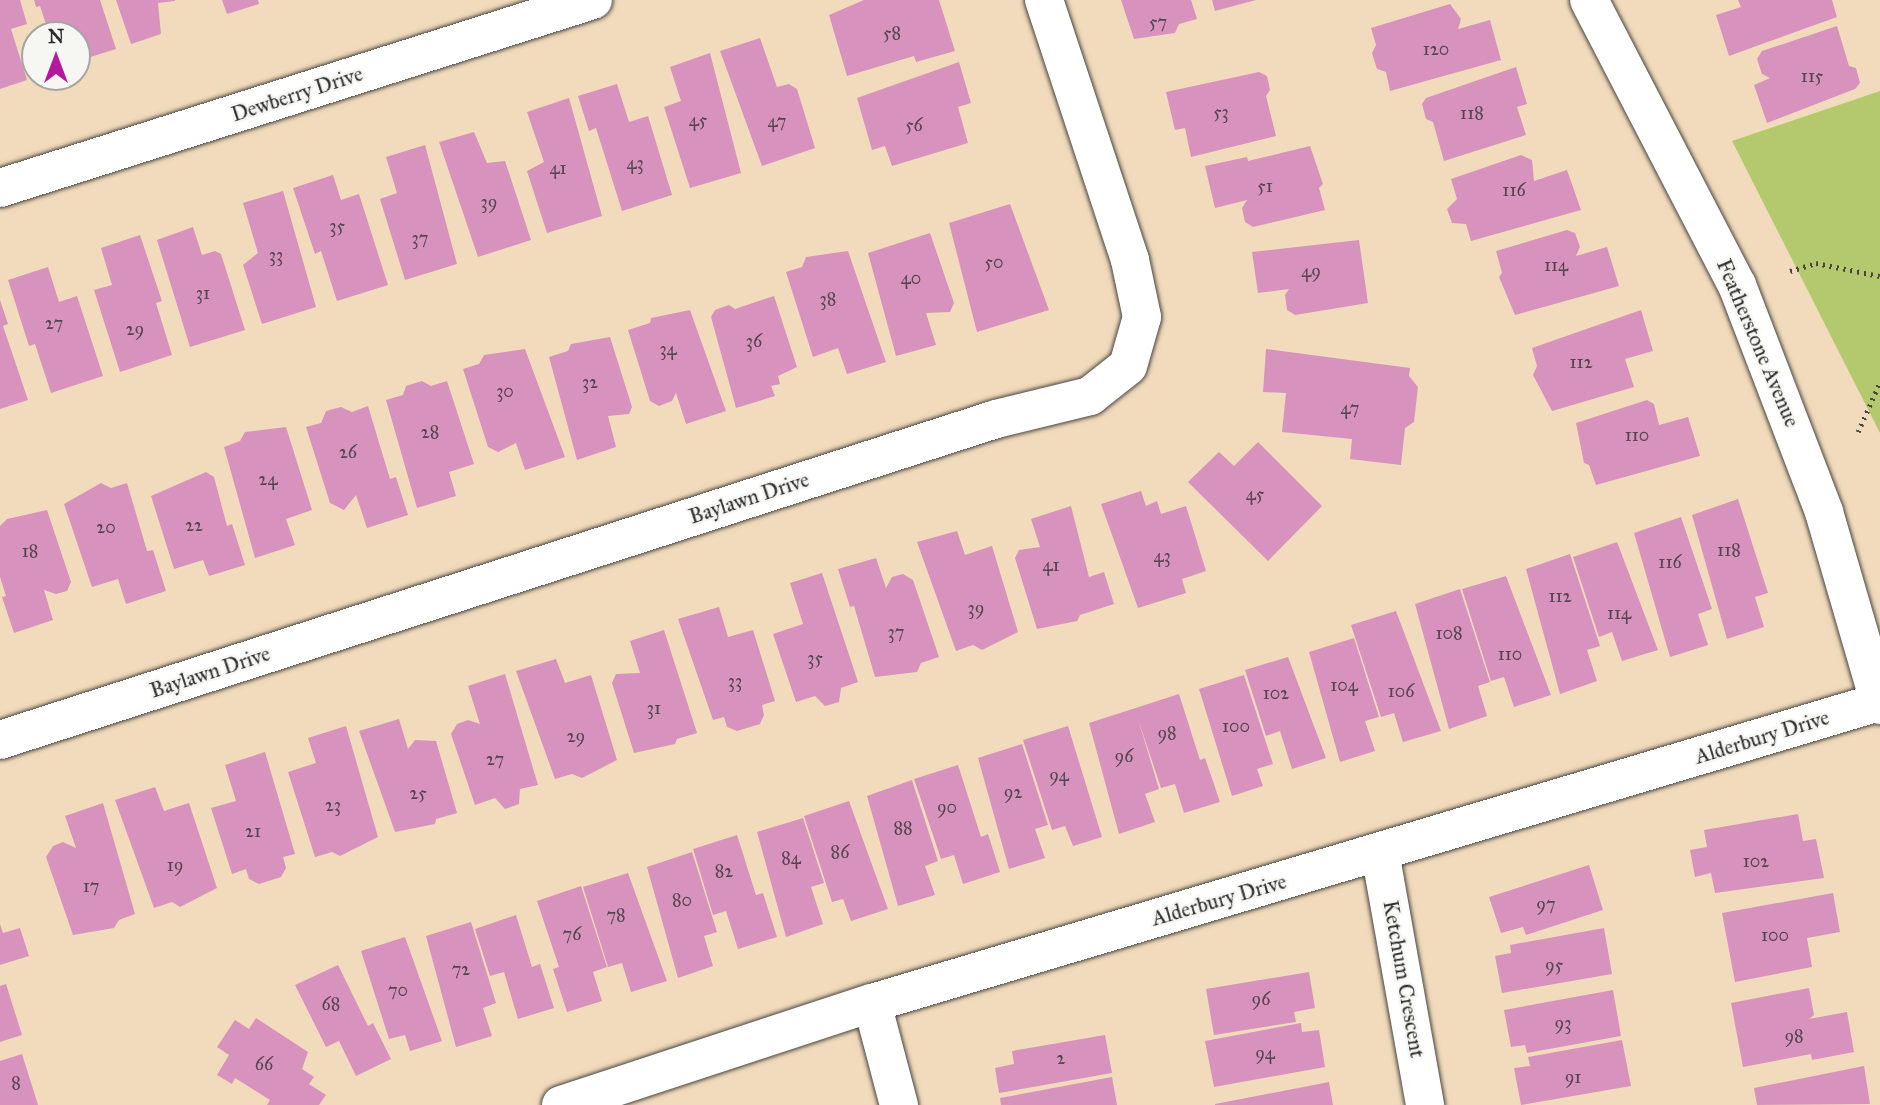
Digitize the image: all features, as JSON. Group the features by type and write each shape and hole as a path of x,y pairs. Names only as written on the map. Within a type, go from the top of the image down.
{"street":[{"name":"Dewberry Drive","path":"0,188 593,0"},
{"name":"Baylawn Drive","path":"0,740 996,419 1090,396 1128,366 1142,317 1130,260 1044,0"},
{"name":"Featherstone Avenue","path":"1589,0 1737,285 1824,512 1880,703"},
{"name":"Alderbury Drive","path":"561,1105 872,1003 1880,703"},
{"name":"Ketchum Crescent","path":"1380,852 1426,1105"},
{"path":"872,1003 899,1105"}],"path":[{"path":"1790,271 1816,263 1880,276"},
{"path":"1858,432 1880,382"}],"green space":[{"path":"1880,91 1880,433 1732,141"}],"building":[{"path":"0,0 20,0 26,21 21,21 21,26 11,29 21,61 21,82 0,89"},
{"path":"34,0 100,0 116,49 91,57 91,21 45,21 40,6 36,7"},
{"path":"116,0 175,1 158,3 161,34 131,44"},
{"path":"222,0 258,0 259,4 227,14"},
{"path":"864,0 939,0 955,51 916,62 914,56 847,76 829,15"},
{"path":"1121,0 1191,0 1197,19 1179,24 1175,33 1134,39"},
{"path":"1212,0 1256,0 1215,11"},
{"path":"1738,0 1832,0 1837,17 1729,56 1716,15 1741,7"},
{"path":"1450,4 1461,19 1458,29 1490,20 1501,60 1390,91 1386,72 1377,69 1372,53 1376,45 1371,28"},
{"path":"1837,26 1849,66 1856,68 1860,83 1855,89 1767,123 1754,85 1770,78 1762,74 1757,59 1762,51"},
{"path":"760,38 777,87 789,84 797,89 815,148 762,166 720,51"},
{"path":"710,53 741,173 690,188 664,107 681,101 670,67"},
{"path":"959,62 971,103 958,107 968,143 892,166 885,146 872,150 857,98"},
{"path":"1516,67 1527,104 1517,107 1526,135 1444,161 1433,122 1426,119 1422,104 1426,98"},
{"path":"1259,72 1267,76 1270,90 1266,96 1276,136 1191,157 1185,128 1175,130 1166,92"},
{"path":"617,84 629,122 648,116 672,195 622,211 596,128 589,131 578,96"},
{"path":"569,98 602,216 547,233 527,171 544,162 527,112"},
{"path":"474,132 487,163 505,161 531,240 478,257 439,142"},
{"path":"425,145 457,264 405,280 380,199 397,193 386,157"},
{"path":"1310,146 1323,184 1319,188 1325,210 1253,227 1245,222 1242,208 1247,200 1215,208 1205,166 1247,157 1248,161"},
{"path":"1521,155 1532,160 1534,181 1567,170 1581,210 1471,241 1466,224 1452,223 1447,209 1457,199 1451,179"},
{"path":"333,175 341,200 359,194 388,285 337,301 321,251 315,254 293,188"},
{"path":"283,191 316,307 262,324 243,265 258,253 243,203"},
{"path":"1010,204 1049,310 977,332 949,223"},
{"path":"193,227 202,255 215,251 221,254 245,330 190,347 157,240"},
{"path":"1567,230 1575,233 1580,247 1576,256 1607,247 1619,286 1515,315 1499,277 1502,273 1496,251"},
{"path":"930,233 954,303 950,312 926,313 936,345 896,356 868,253"},
{"path":"140,235 162,301 156,303 172,355 120,372 94,290 112,285 101,248"},
{"path":"1359,240 1368,303 1295,315 1287,310 1285,295 1289,289 1258,293 1252,252"},
{"path":"848,251 886,362 847,374 838,348 813,357 786,272 802,267 806,257"},
{"path":"48,267 59,302 77,296 103,376 51,393 35,344 29,346 8,280"},
{"path":"774,296 797,367 778,376 780,384 771,386 775,396 736,408 711,317 715,310 729,305 735,309"},
{"path":"0,300 8,324 3,326 28,400 0,409"},
{"path":"690,310 726,411 686,424 676,393 672,401 659,406 650,401 628,330 650,323 651,318"},
{"path":"1641,310 1653,351 1625,359 1634,387 1552,411 1533,375 1537,366 1532,348"},
{"path":"610,337 632,407 629,414 608,416 616,447 577,460 549,357 568,351 571,344"},
{"path":"525,349 565,457 525,470 516,443 498,452 488,447 463,369 479,364 484,355"},
{"path":"1266,349 1410,368 1409,376 1418,387 1414,422 1405,428 1401,465 1350,459 1352,439 1282,432 1286,393 1263,392"},
{"path":"422,381 431,386 447,381 474,464 449,472 456,496 417,508 386,400 403,395 406,386"},
{"path":"1647,400 1654,404 1659,425 1688,417 1700,456 1596,485 1589,465 1584,463 1576,423"},
{"path":"368,406 390,479 396,477 408,515 367,528 356,495 344,510 330,503 306,427 321,423 326,411 341,407 352,412"},
{"path":"286,427 312,510 286,519 295,545 255,558 224,447 240,441 245,432"},
{"path":"1258,442 1322,506 1268,561 1188,482 1219,452 1234,466"},
{"path":"206,472 214,477 227,526 232,524 245,565 209,576 203,560 174,569 151,496"},
{"path":"101,483 111,488 127,483 147,551 153,550 166,591 126,604 118,579 92,587 64,504"},
{"path":"1141,491 1146,506 1157,501 1161,514 1186,506 1206,571 1182,579 1186,593 1138,608 1101,504"},
{"path":"1738,499 1768,593 1755,597 1764,627 1727,639 1692,515"},
{"path":"1071,506 1089,577 1104,572 1114,604 1080,615 1077,621 1037,629 1015,558 1019,550 1040,547 1031,519"},
{"path":"47,510 71,582 67,591 56,594 44,590 53,620 14,633 2,597 6,596 0,577 0,526 7,519"},
{"path":"1681,517 1712,609 1698,614 1708,645 1670,657 1634,533"},
{"path":"957,531 965,555 992,546 1018,632 982,650 973,645 956,651 917,542"},
{"path":"1617,542 1658,650 1622,661 1612,632 1599,637 1573,557"},
{"path":"1570,554 1600,646 1587,650 1597,681 1560,694 1526,569"},
{"path":"876,558 886,588 892,577 903,574 913,580 939,657 921,663 917,672 875,677 854,606 850,607 838,569"},
{"path":"822,573 858,682 841,688 839,702 825,706 815,696 796,702 773,634 803,624 790,583"},
{"path":"1506,576 1551,695 1514,707 1504,677 1491,681 1462,589"},
{"path":"1460,589 1490,682 1478,686 1487,716 1449,729 1415,604"},
{"path":"719,607 728,637 753,630 775,701 762,705 764,715 760,724 737,731 727,727 724,717 713,720 678,619"},
{"path":"1396,611 1441,731 1403,742 1394,713 1381,717 1351,625"},
{"path":"664,630 697,733 677,739 675,744 634,753 612,683 616,674 640,673 630,641"},
{"path":"1354,638 1379,717 1365,721 1375,751 1340,762 1309,652"},
{"path":"1288,657 1326,758 1292,769 1280,731 1266,736 1245,670"},
{"path":"556,659 565,683 591,675 617,760 582,778 572,774 555,779 516,671"},
{"path":"505,674 538,785 520,789 519,804 505,809 495,798 475,805 451,734 457,724 468,720 480,724 468,686"},
{"path":"1244,675 1273,764 1257,769 1263,786 1232,796 1199,689"},
{"path":"1179,694 1200,760 1205,758 1220,802 1184,813 1175,784 1161,788 1138,719 1159,789 1145,794 1155,822 1119,834 1089,723"},
{"path":"399,719 408,749 415,740 436,741 457,813 436,819 435,824 395,832 359,731"},
{"path":"346,726 378,837 340,856 332,852 315,857 288,772 316,763 308,738"},
{"path":"1068,726 1102,837 1073,846 1065,826 1052,830 1023,740"},
{"path":"1022,744 1048,825 1035,829 1045,858 1009,869 978,758"},
{"path":"265,752 295,854 283,857 286,868 281,877 259,884 249,879 246,869 232,874 211,808 236,801 225,765"},
{"path":"958,765 981,837 988,834 1000,872 963,884 954,855 941,859 914,779"},
{"path":"912,780 938,861 925,866 935,895 898,906 867,796"},
{"path":"155,787 164,811 189,803 217,888 180,907 172,902 154,908 115,800"},
{"path":"849,801 888,909 851,921 843,899 832,902 804,816"},
{"path":"103,803 135,914 119,920 114,928 73,935 46,857 53,846 63,842 76,848 65,816"},
{"path":"1798,814 1803,841 1816,839 1824,878 1715,893 1711,873 1695,877 1690,850 1707,847 1704,830"},
{"path":"803,818 824,883 811,887 823,924 786,937 757,832"},
{"path":"737,835 756,895 763,893 777,937 738,949 726,911 713,915 693,849"},
{"path":"692,852 717,932 704,936 713,966 678,978 647,867"},
{"path":"1589,865 1603,910 1526,935 1523,927 1501,933 1489,897"},
{"path":"628,873 667,981 631,992 622,963 608,967 583,887"},
{"path":"581,886 607,967 593,972 602,1001 567,1012 553,969 559,967 537,901"},
{"path":"1833,893 1840,932 1807,938 1812,967 1735,982 1722,913"},
{"path":"516,915 532,967 540,964 554,1008 518,1019 504,972 490,976 475,929"},
{"path":"471,922 496,1003 483,1008 492,1036 456,1047 426,936"},
{"path":"0,924 3,933 20,928 29,956 0,965"},
{"path":"1604,928 1612,974 1502,993 1495,956 1511,953 1510,945"},
{"path":"405,937 442,1041 410,1051 405,1035 389,1039 361,951"},
{"path":"338,965 368,1026 373,1023 391,1059 356,1076 339,1041 326,1047 295,985"},
{"path":"1309,972 1315,1008 1294,1012 1296,1022 1214,1035 1206,989"},
{"path":"6,984 22,1035 0,1042 0,986"},
{"path":"1809,988 1814,1015 1809,1019 1847,1012 1854,1052 1812,1060 1811,1054 1743,1067 1731,1003"},
{"path":"1613,990 1621,1036 1527,1053 1525,1045 1511,1047 1504,1010"},
{"path":"256,1018 308,1052 302,1069 314,1077 309,1084 326,1095 319,1105 267,1105 270,1100 235,1078 232,1084 217,1075 229,1055 217,1047 235,1020 249,1029"},
{"path":"1301,1023 1302,1032 1319,1030 1325,1067 1214,1087 1205,1041"},
{"path":"1105,1035 1112,1073 999,1093 995,1068 1014,1064 1012,1051"},
{"path":"1622,1040 1631,1086 1521,1105 1514,1068 1530,1066 1528,1057"},
{"path":"22,1054 38,1105 0,1105 0,1061"},
{"path":"1864,1066 1870,1104 1757,1105 1754,1088"},
{"path":"1112,1077 1117,1105 1001,1105 1000,1098"},
{"path":"1329,1082 1333,1105 1215,1105 1215,1104"}]}
